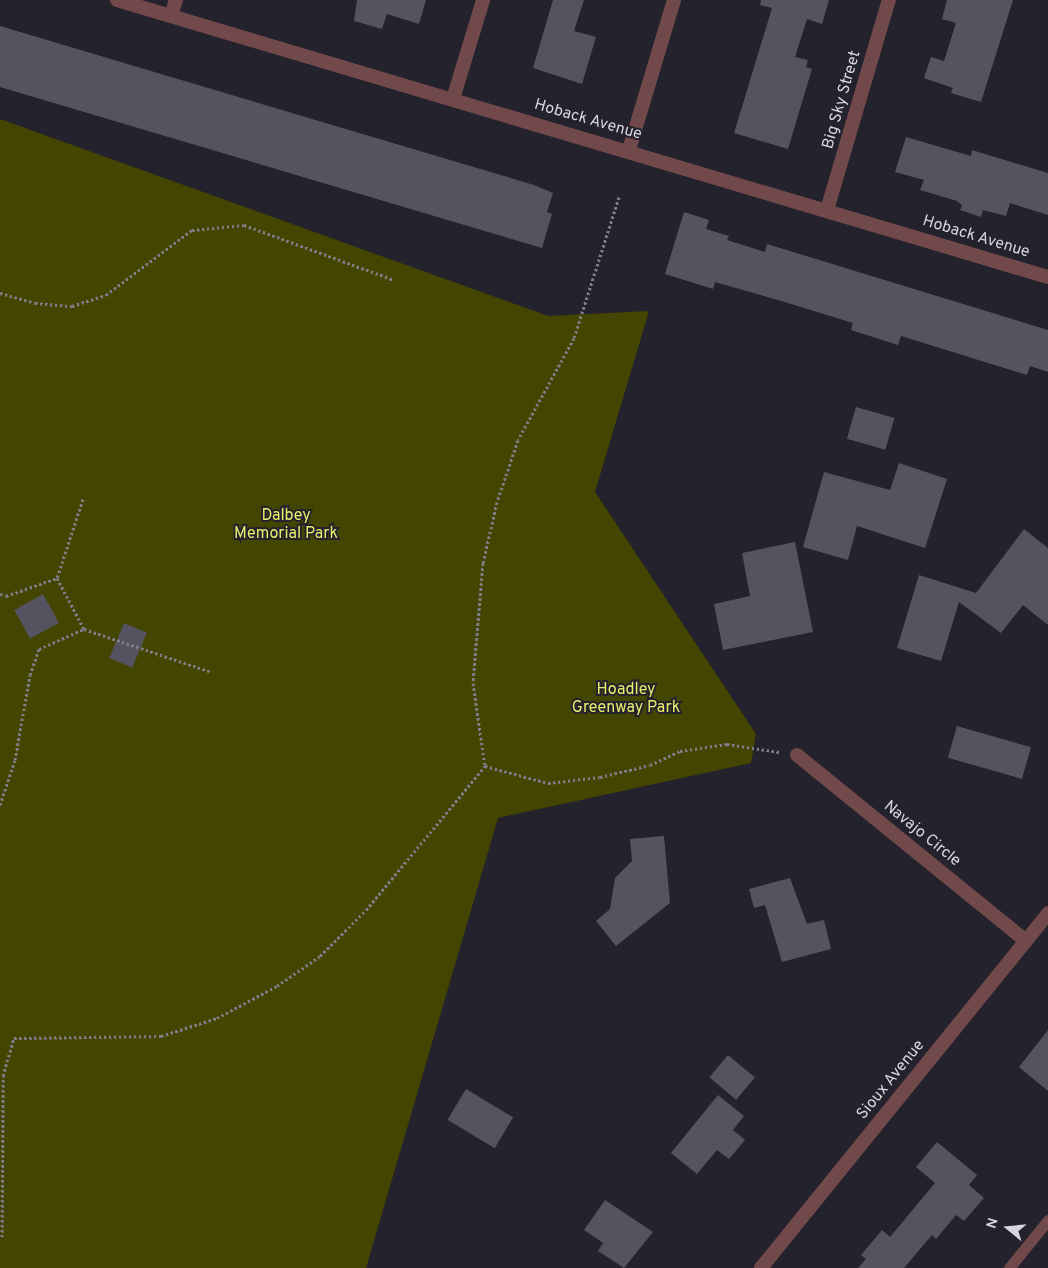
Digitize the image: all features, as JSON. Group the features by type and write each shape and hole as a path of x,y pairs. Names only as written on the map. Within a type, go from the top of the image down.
{"street":[{"name":"Hoback Avenue","path":"117,0 629,150 1048,277"},
{"path":"171,16 176,0"},
{"path":"453,99 483,0"},
{"path":"629,150 674,0"},
{"name":"Big Sky Street","path":"827,210 890,0"},
{"name":"Navajo Circle","path":"797,755 1026,941"},
{"name":"Sioux Avenue","path":"761,1268 1048,913"}],"lane":[{"path":"1009,1268 1048,1220"}],"path":[{"path":"2,1237 3,1076 14,1038 160,1036 217,1018 277,986 320,956 366,910 485,766 473,683 475,622 483,563 498,502 518,440 574,338 619,197"},
{"path":"0,293 35,303 72,306 106,295 192,230 244,225 394,280"},
{"path":"83,499 57,578 84,629 212,672"},
{"path":"0,594 6,596 57,578"},
{"path":"0,805 15,760 30,675 39,650 84,629"},
{"path":"485,766 548,783 600,777 650,765 680,751 728,744 797,755"}],"green space":[{"name":"Dalbey Memorial Park","path":"0,119 548,316 649,311 595,492 756,734 751,763 498,818 366,1268 0,1268"}],"building":[{"path":"357,0 426,0 419,24 387,14 382,29 354,21"},
{"path":"553,0 584,0 574,31 596,37 582,84 533,68"},
{"path":"761,0 829,0 822,24 807,19 795,57 808,60 806,67 812,69 788,149 734,133 772,8 760,5"},
{"path":"947,0 1013,0 981,102 951,93 953,88 924,78 931,57 944,61 956,23 942,19"},
{"path":"0,26 534,185 553,193 547,212 552,214 542,248 0,87"},
{"path":"906,137 971,156 972,150 1048,173 1048,215 1010,203 1006,216 983,210 981,217 960,210 962,205 957,201 920,190 924,180 895,172"},
{"path":"684,212 709,220 706,229 729,236 727,240 765,252 767,244 1048,330 1048,372 1030,366 1027,375 901,336 898,345 851,330 853,323 778,300 715,282 713,289 665,274"},
{"path":"856,407 894,418 885,450 847,439"},
{"path":"899,463 947,479 925,548 857,526 848,560 803,547 824,472 890,490"},
{"path":"1024,529 1048,548 1048,625 1023,605 1001,633 959,602 941,661 897,648 919,575 976,593"},
{"path":"795,542 813,632 723,650 714,604 750,596 742,553"},
{"path":"43,594 59,623 30,639 14,610"},
{"path":"124,623 147,633 132,668 109,658"},
{"path":"957,726 1031,747 1022,779 948,758"},
{"path":"664,836 670,903 616,946 596,921 610,909 615,878 632,861 630,839"},
{"path":"790,878 807,924 824,920 831,949 782,962 765,905 754,908 749,889"},
{"path":"1048,1030 1048,1091 1019,1067"},
{"path":"728,1055 755,1077 736,1100 709,1077"},
{"path":"466,1089 513,1117 495,1148 447,1120"},
{"path":"718,1095 744,1116 733,1130 745,1140 729,1159 717,1150 697,1174 671,1153"},
{"path":"937,1142 977,1175 969,1185 984,1198 964,1221 956,1215 936,1239 932,1235 904,1268 858,1268 866,1259 861,1255 882,1230 890,1237 935,1183 916,1167"},
{"path":"605,1200 653,1232 624,1268 598,1251 603,1243 584,1230"}],"park label":[{"name":"Hoadley Greenway Park","path":"626,699"}]}
